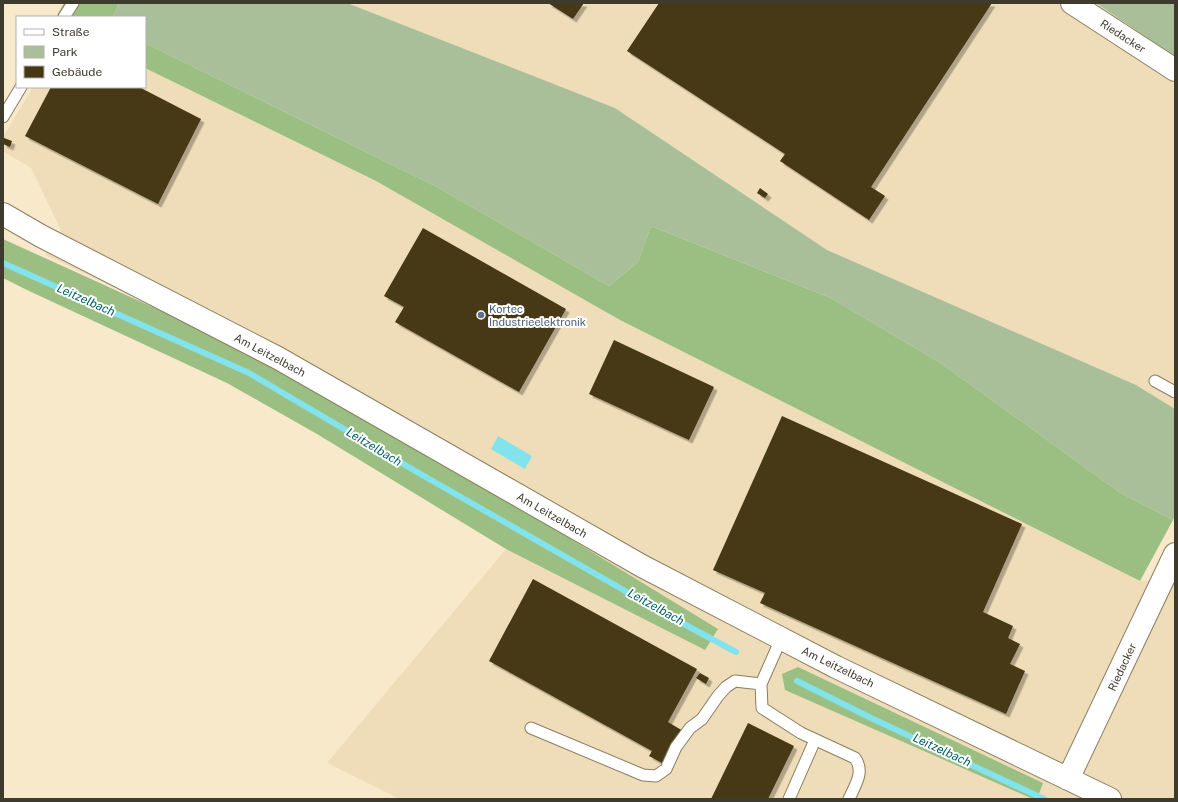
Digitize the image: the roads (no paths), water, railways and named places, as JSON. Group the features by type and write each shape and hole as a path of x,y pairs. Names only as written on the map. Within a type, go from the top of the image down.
{"street":[{"name":"Riedacker","path":"1072,3 1175,70"},
{"name":"Am Leitzelbach","path":"3,214 41,236 278,358 642,566 836,667 1110,799"},
{"name":"Riedacker","path":"1068,779 1175,554"}],"lane":[{"path":"65,16 73,3"},
{"path":"3,117 20,88"},
{"path":"1155,381 1175,392"},
{"path":"781,639 761,684 762,708 801,733 855,758 859,764 860,770 849,799"},
{"path":"530,728 643,775 656,776 666,769 676,747 686,732 702,719 726,687 735,681 761,684"},
{"path":"789,799 815,740"}],"water":[{"path":"498,436 532,456 525,469 491,449"}],"waterway":[{"name":"Leitzelbach","path":"3,263 249,373 417,472 669,616 736,652"},
{"name":"Leitzelbach","path":"797,681 871,718 1044,799"}],"place":[{"name":"Kortec Industrieelektronik","path":"481,315"}]}
